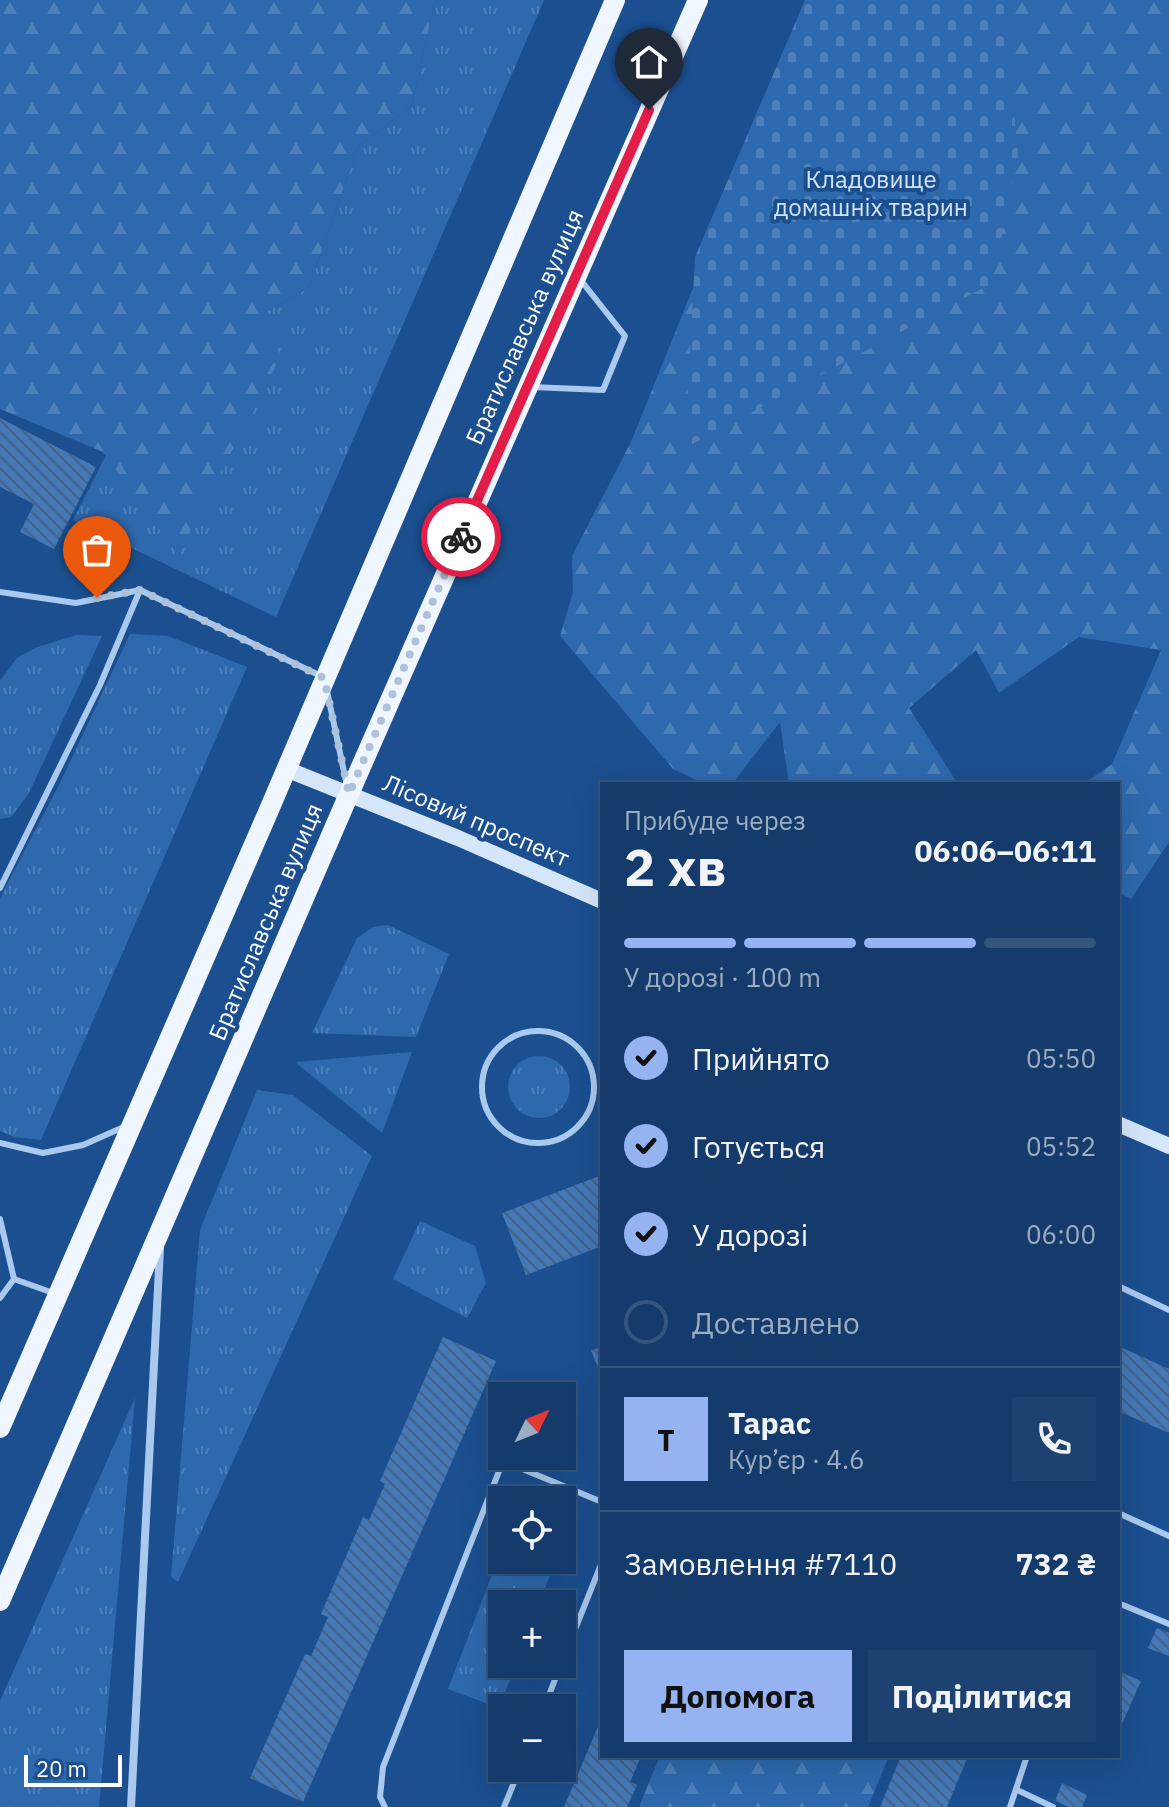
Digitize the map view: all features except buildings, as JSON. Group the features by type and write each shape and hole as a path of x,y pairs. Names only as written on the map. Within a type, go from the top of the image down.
{"main road":[{"name":"Братиславська вулиця","path":"0,1428 615,0"},
{"name":"Братиславська вулиця","path":"0,1601 349,794 698,0"}],"street":[{"name":"Лісовий проспект","path":"286,769 600,900"},
{"path":"1120,1125 1169,1146"},
{"path":"131,1807 161,1233"}],"lane":[{"path":"527,387 603,390 625,336 577,274"},
{"path":"0,888 100,685 140,590"},
{"path":"0,592 76,603 140,590 324,678 349,794"},
{"path":"538,1031 556,1034 572,1042 588,1064 598,1090 581,1124 566,1136 539,1143 512,1137 497,1126 487,1110 482,1092 484,1073 491,1056 505,1042 520,1034 538,1031"},
{"path":"0,1143 43,1153 83,1145 133,1123"},
{"path":"0,1219 14,1279 0,1298"},
{"path":"14,1279 59,1295"},
{"path":"1120,1287 1169,1310"},
{"path":"385,1807 380,1797 383,1767 503,1461 600,1501"},
{"path":"1120,1514 1169,1536"},
{"path":"576,1628 600,1567"},
{"path":"1120,1604 1169,1624"},
{"path":"1010,1807 1026,1758"},
{"path":"504,1807 514,1782"},
{"path":"1017,1790 1053,1807"}],"green space":[{"path":"0,0 438,0 434,5 412,106 358,147 309,287 258,317 281,356 178,555 103,452 0,409"},
{"path":"438,0 544,0 276,617 73,520 106,455 178,554 258,317 309,287 358,147 412,106 434,5"},
{"name":"Кладовище домашніх тварин","path":"805,0 1003,0 1018,156 992,283 685,448 695,257"},
{"path":"809,0 1169,0 1169,842 1131,899 1120,894 1120,782 1086,782 1112,764 1161,650 1079,637 999,693 976,650 909,708 957,782 789,782 780,722 734,782 701,782 673,769 560,636 573,592 572,556 631,442"},
{"path":"130,634 168,636 247,667 41,1140 14,1137 0,1131 0,898 61,781"},
{"path":"76,635 102,636 29,793 11,817 0,819 0,681 17,658 35,648"},
{"path":"388,925 449,954 416,1037 312,1033 357,938 373,927"},
{"path":"412,1052 382,1133 295,1062"},
{"path":"539,1056 551,1058 561,1065 568,1075 568,1099 561,1109 551,1116 539,1118 527,1116 517,1109 510,1099 508,1087 510,1075 517,1065 527,1058"},
{"path":"257,1090 293,1095 372,1156 178,1582 171,1577 200,1230"},
{"path":"420,1221 475,1246 486,1283 467,1318 393,1279"},
{"path":"135,1398 99,1807 0,1807 0,1701"},
{"path":"492,1574 550,1574 544,1590 488,1590 488,1678 511,1678 504,1694 488,1694 488,1704 448,1689"},
{"path":"659,1758 888,1758 868,1807 639,1807"}],"way so far":[{"path":"97,598 140,590 324,678 349,794 461,537"}],"route":[{"path":"461,537 649,110"}]}
